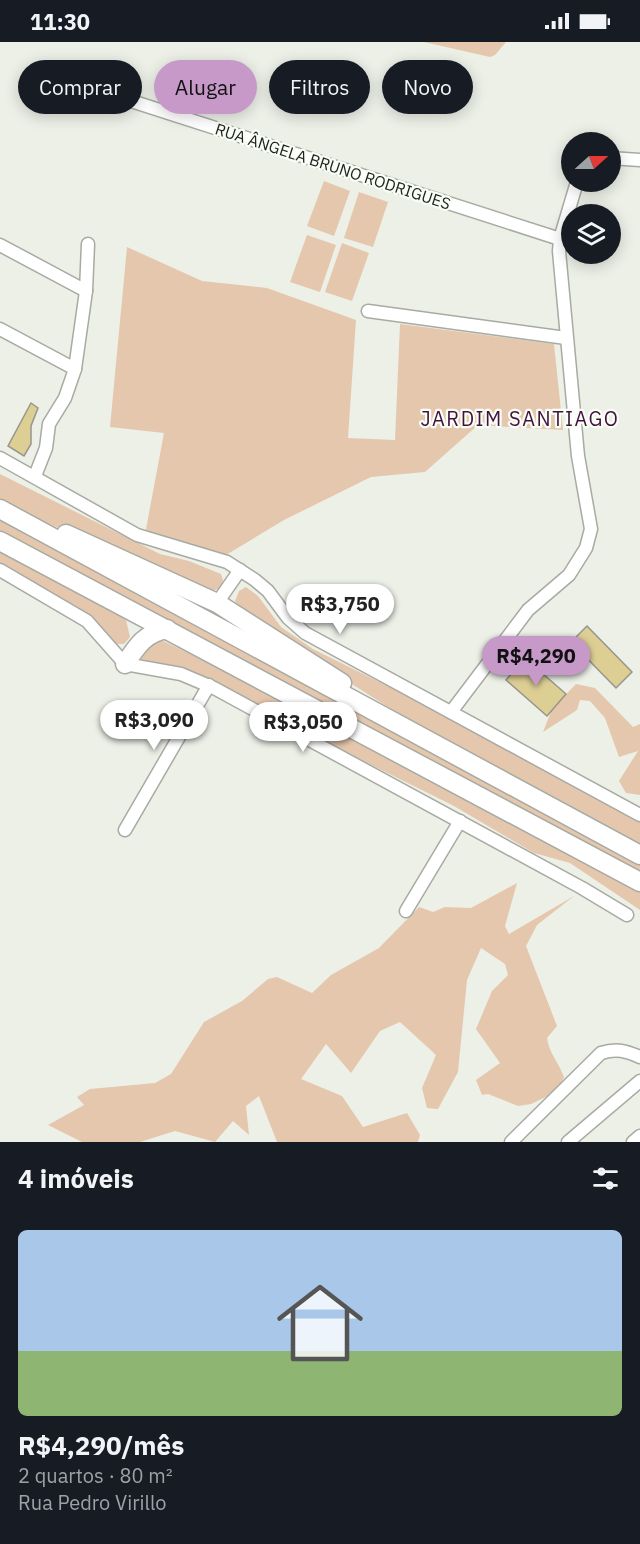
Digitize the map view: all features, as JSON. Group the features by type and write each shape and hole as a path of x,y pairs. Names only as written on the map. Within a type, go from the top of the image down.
{"highway":[{"path":"0,508 95,546 217,603 372,702 414,735"},
{"path":"0,508 414,735 640,855"},
{"path":"0,541 640,882"},
{"path":"123,662 134,634 133,622 126,609"},
{"path":"123,662 145,638 154,632 167,629"}],"street":[{"name":"RUA ÂNGELA BRUNO RODRIGUES","path":"142,104 560,239"},
{"path":"621,159 640,160"},
{"path":"451,712 528,610 569,575 586,548 591,530 578,456 560,239 575,192"},
{"path":"35,476 46,448 49,424 68,391 75,369 86,291 88,244"},
{"path":"0,245 86,291"},
{"path":"368,311 567,338"},
{"path":"0,329 75,369"},
{"path":"0,459 35,476 137,535 163,545 222,560 240,570 268,591 288,618 305,633 640,815"},
{"path":"0,570 87,621 123,662 181,674 209,685 460,821 627,915"},
{"path":"217,603 240,570"},
{"path":"125,830 209,685"},
{"path":"406,911 460,821"},
{"path":"512,1142 601,1053 624,1050 640,1057"},
{"path":"568,1142 640,1081"},
{"path":"633,1142 640,1136"}],"shaded area":[{"path":"424,42 506,42 495,55 490,57"},
{"path":"324,181 350,191 334,236 307,226"},
{"path":"359,192 388,202 373,247 344,238"},
{"path":"307,235 336,245 320,292 290,282"},
{"path":"342,243 369,253 352,301 325,292"},
{"path":"127,247 202,281 267,288 356,320 348,438 395,440 400,324 554,344 563,430 478,425 425,472 371,477 284,520 226,555 152,536 146,529 164,433 110,427"},
{"path":"0,474 160,554 189,561 221,574 223,580 221,588 212,591 189,586 0,502"},
{"path":"0,516 640,862 640,874 0,534"},
{"path":"0,548 114,610 126,620 130,637 124,644 113,644 0,566"},
{"path":"246,587 258,596 281,627 313,649 476,730 640,821 640,846 399,714 248,618 235,601 239,591"},
{"path":"159,639 309,711 640,891 640,910 570,863 534,853 454,806 309,734 146,662 138,656"},
{"path":"576,684 595,688 633,727 640,724 640,795 626,793 619,781 638,751 619,757 605,718 590,701 580,700 577,710 543,732 552,709"},
{"path":"517,883 505,926 509,934 574,896 537,925 526,946 557,1026 547,1038 564,1077 558,1091 531,1104 518,1106 488,1094 482,1095 476,1080 500,1063 476,1029 492,991 508,975 505,964 481,948 467,980 458,1072 438,1109 427,1108 422,1088 436,1055 400,1022 380,1031 351,1073 326,1044 301,1079 342,1096 363,1127 407,1113 420,1135 418,1142 277,1142 259,1096 246,1106 249,1135 233,1121 215,1142 175,1131 140,1142 82,1142 48,1125 84,1105 77,1097 90,1089 155,1083 171,1074 204,1022 242,1001 268,979 277,977 312,993 331,975 379,948 419,907 433,912 445,907 471,908"}],"building":[{"path":"31,403 38,408 31,426 31,444 24,456 8,446"},
{"path":"587,626 632,672 616,688 571,642"},
{"path":"525,658 566,694 547,716 506,680"}],"district":[{"name":"JARDIM SANTIAGO","path":"520,418"}]}
